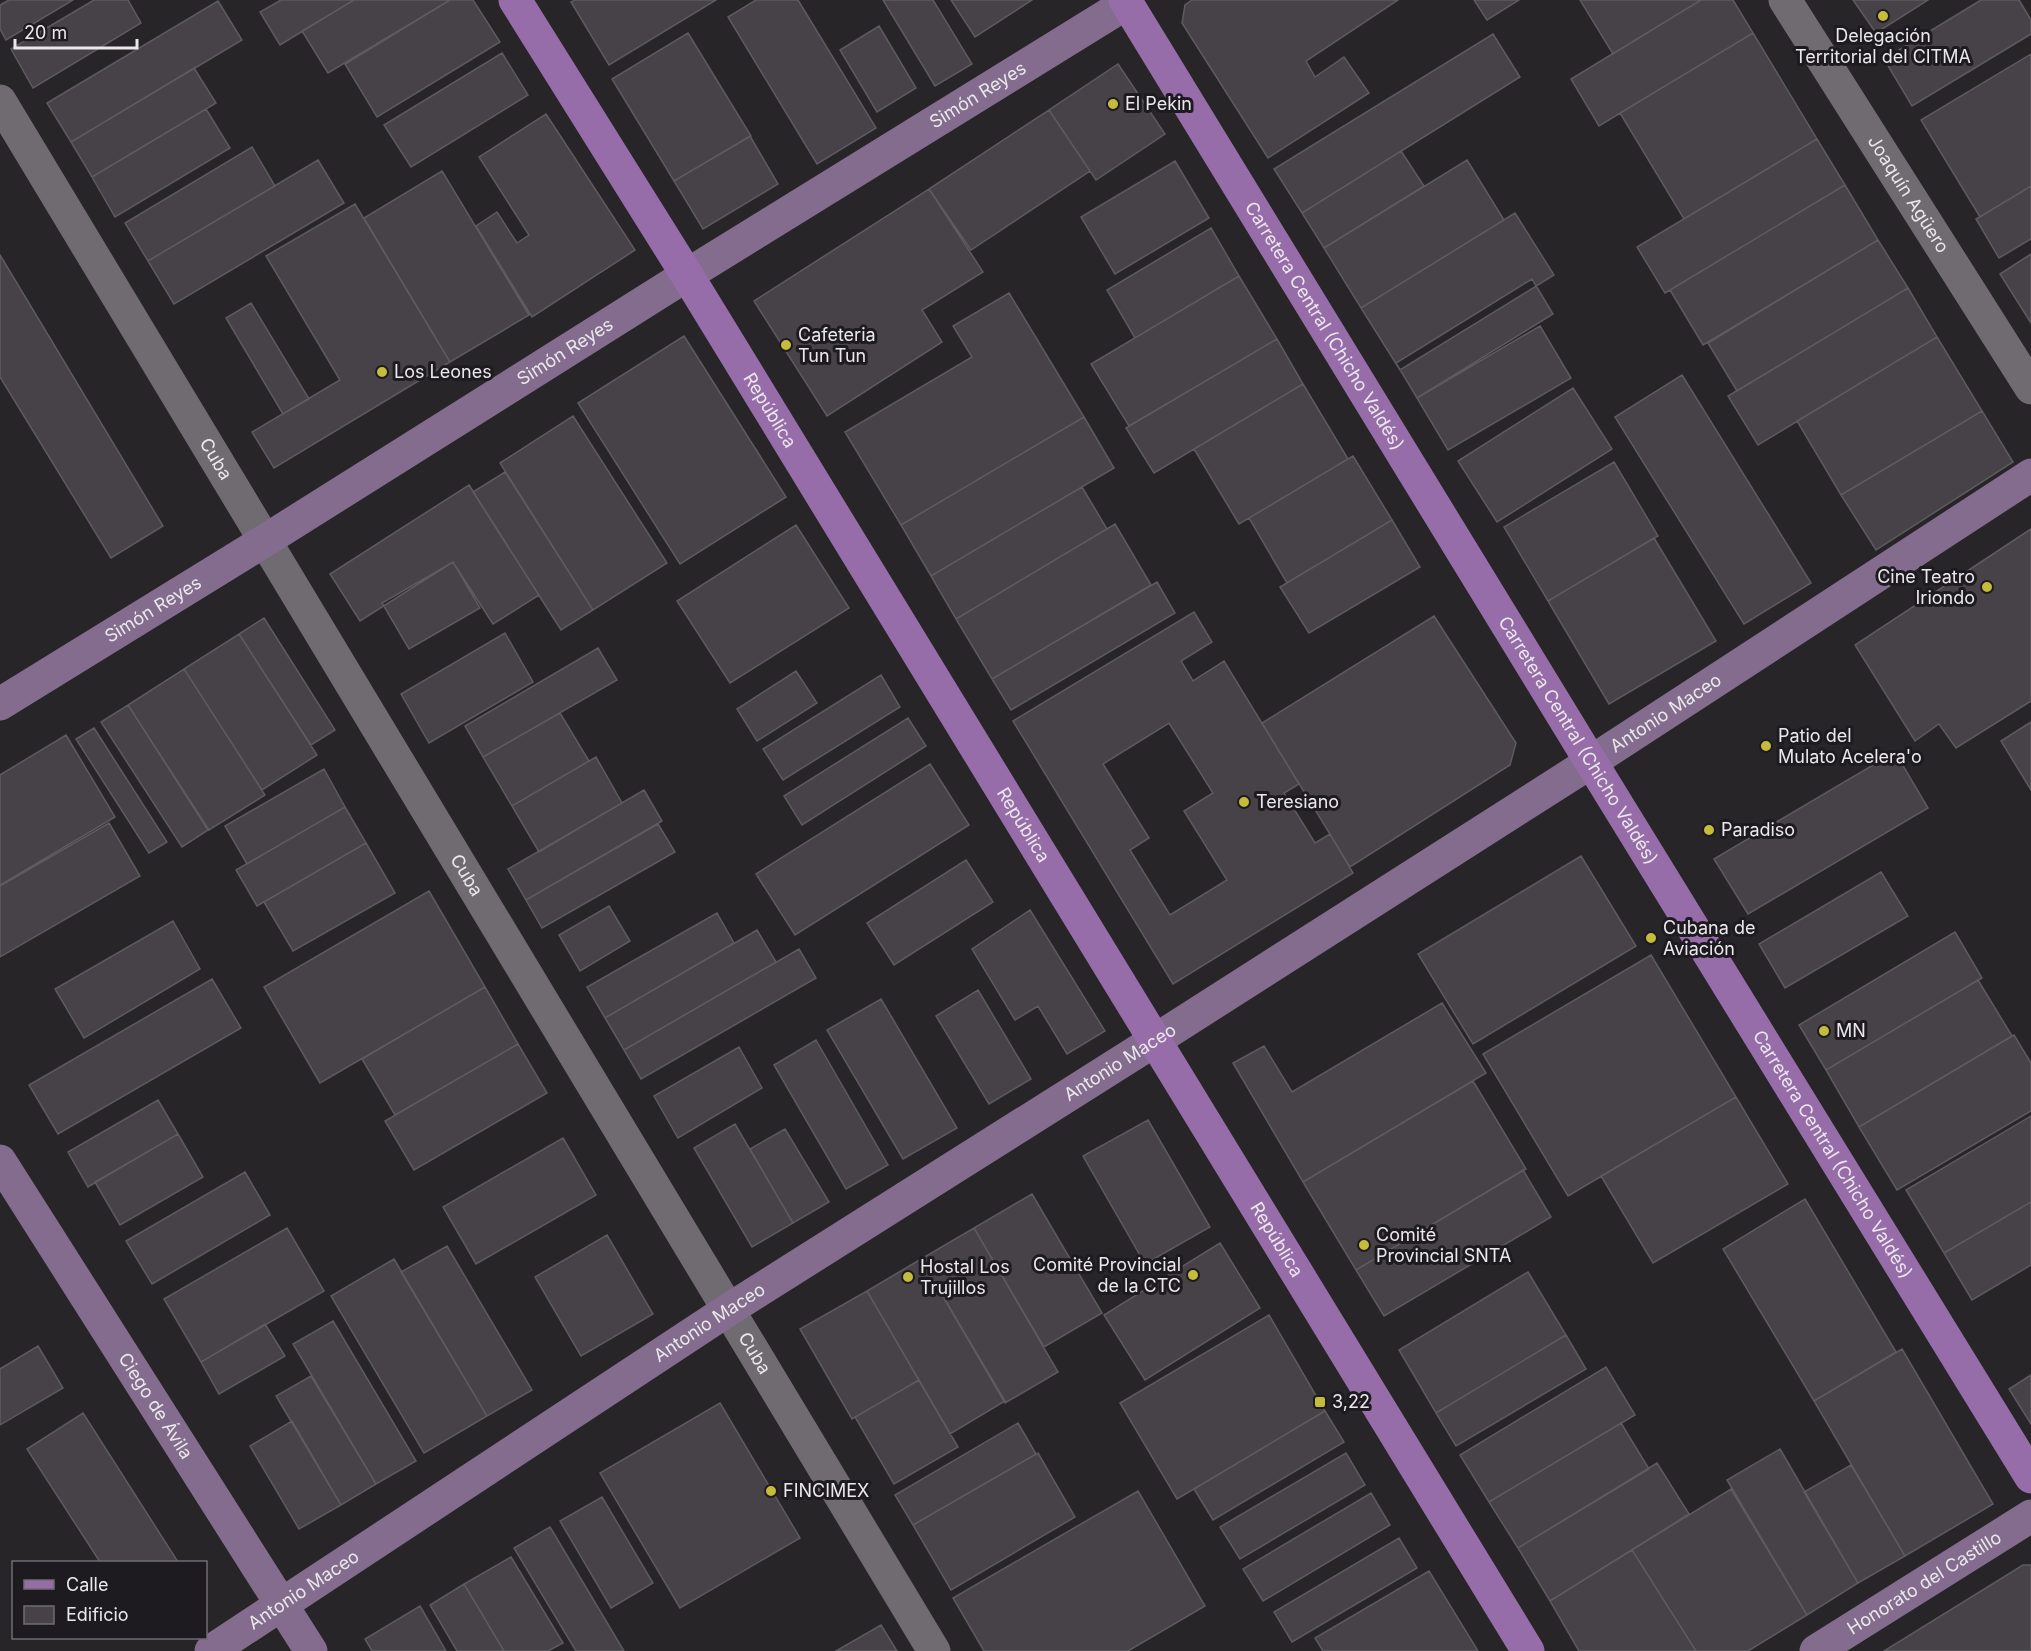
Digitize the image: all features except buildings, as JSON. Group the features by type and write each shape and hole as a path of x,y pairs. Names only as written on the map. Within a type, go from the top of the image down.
{"main road":[{"name":"República","path":"515,0 687,275 1528,1651"},
{"name":"Carretera Central (Chicho Valdés)","path":"1128,1 1591,762 2031,1477"}],"street":[{"name":"Joaquín Agüero","path":"1785,0 2031,388"},
{"name":"Simón Reyes","path":"0,704 1128,1"},
{"name":"Cuba","path":"0,101 934,1651"},
{"name":"Antonio Maceo","path":"211,1651 728,1310 1591,762 2031,475"},
{"name":"Ciego de Ávila","path":"0,1161 311,1651"},
{"name":"Honorato del Castillo","path":"1816,1651 2031,1516"}],"place":[{"name":"Delegación Territorial del CITMA","path":"1883,16"},
{"name":"El Pekin","path":"1113,104"},
{"name":"Cafeteria Tun Tun","path":"786,345"},
{"name":"Los Leones","path":"382,372"},
{"name":"Cine Teatro Iriondo","path":"1987,587"},
{"name":"Patio del Mulato Acelera'o","path":"1766,746"},
{"name":"Teresiano","path":"1244,802"},
{"name":"Paradiso","path":"1709,830"},
{"name":"Cubana de Aviación","path":"1651,938"},
{"name":"MN","path":"1824,1031"},
{"name":"Comité Provincial SNTA","path":"1364,1245"},
{"name":"Comité Provincial de la CTC","path":"1193,1275"},
{"name":"Hostal Los Trujillos","path":"908,1277"},
{"name":"3,22","path":"1320,1402"},
{"name":"FINCIMEX","path":"771,1491"}]}
